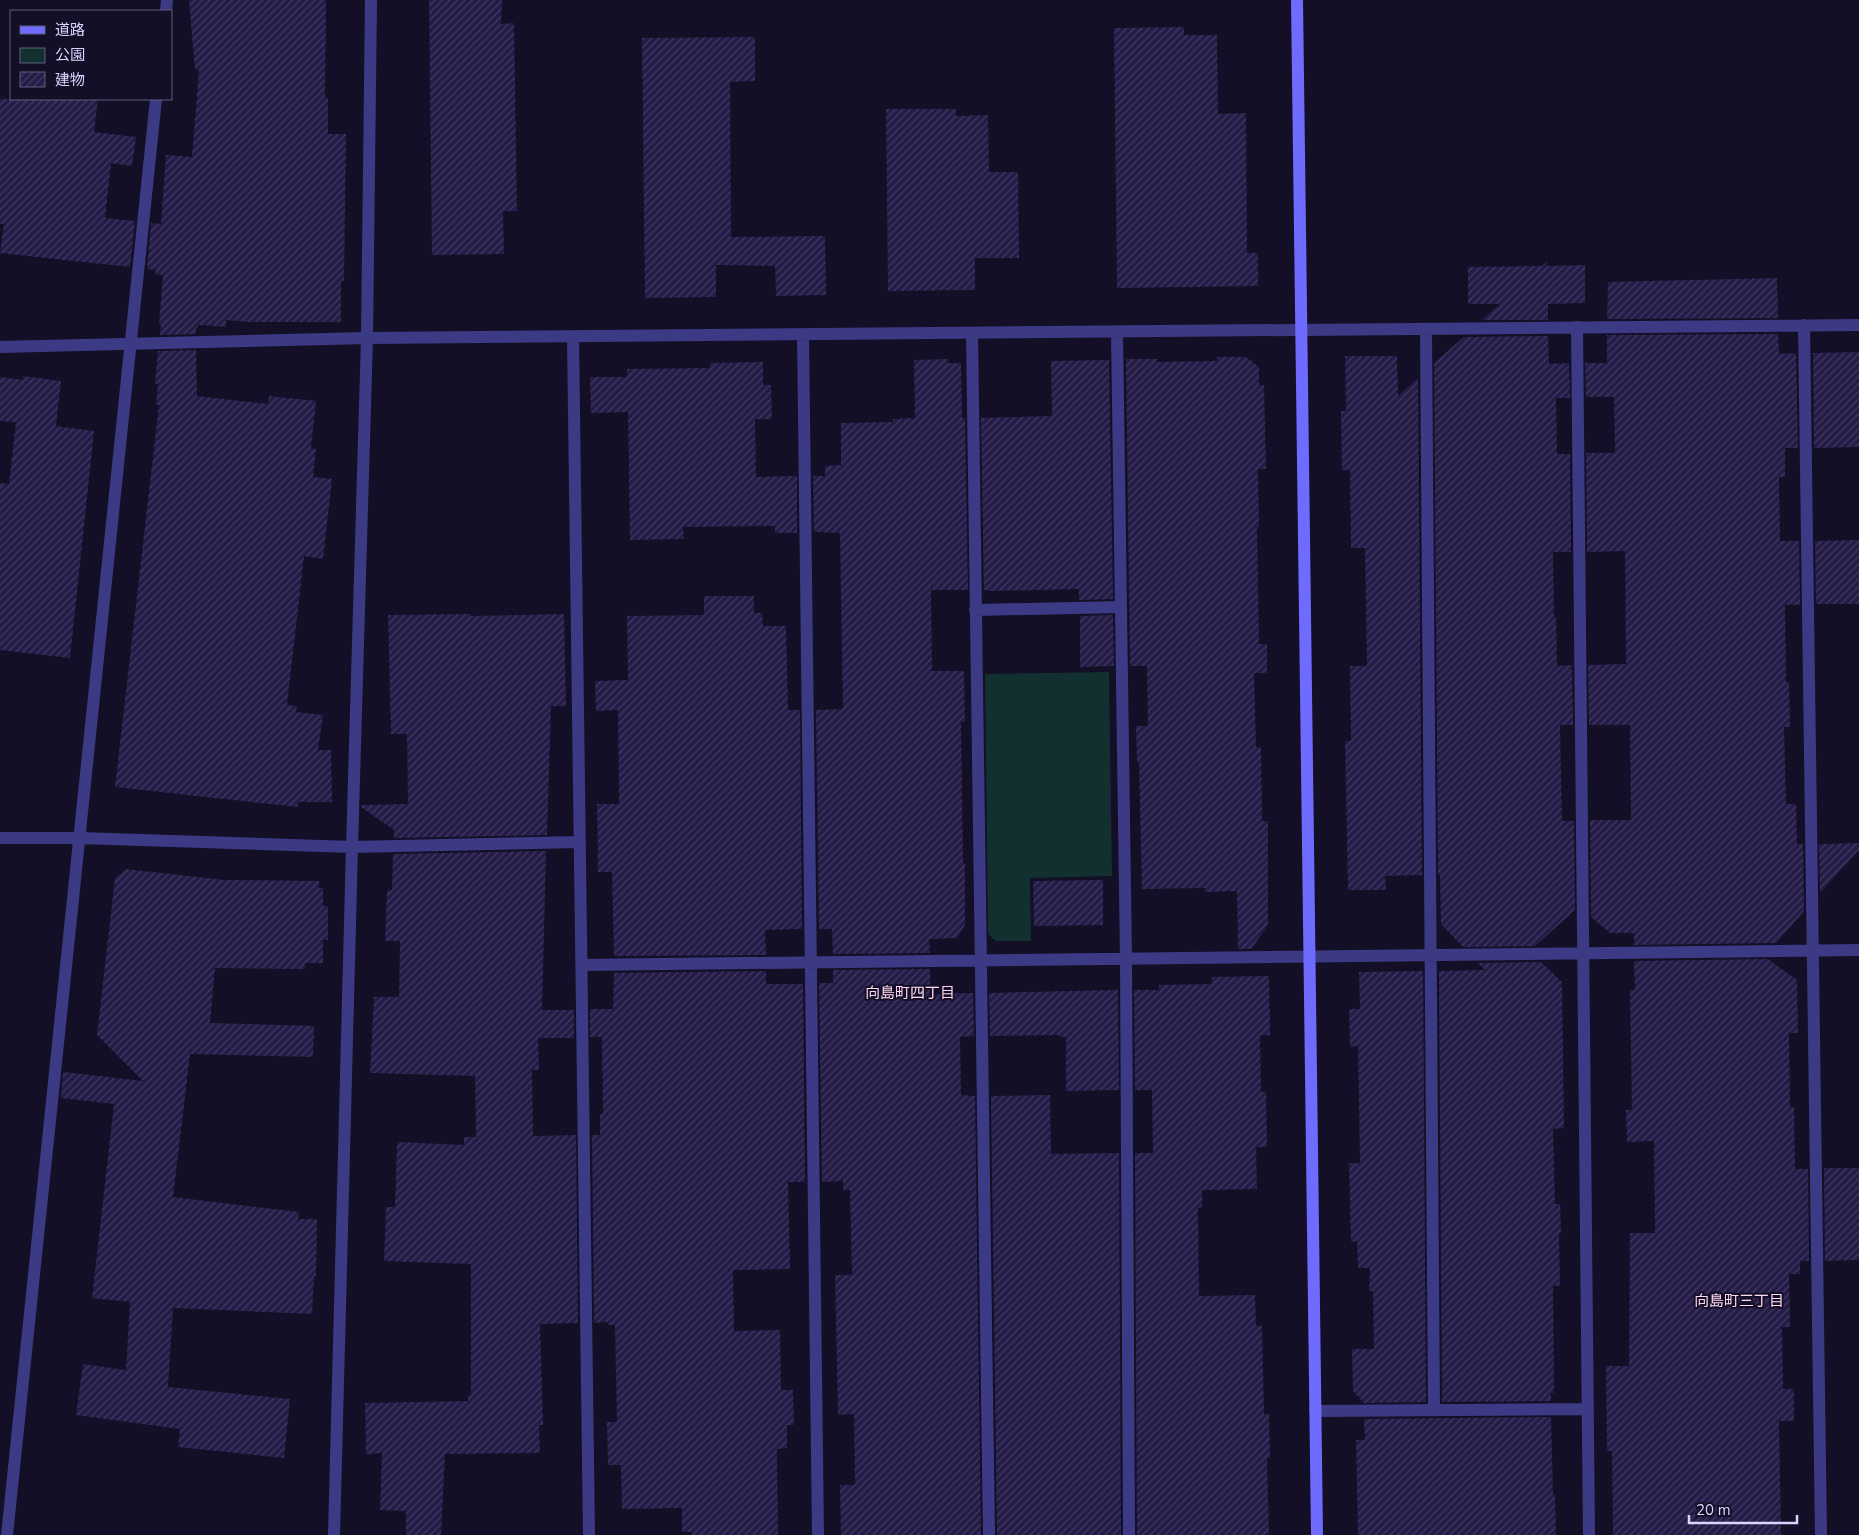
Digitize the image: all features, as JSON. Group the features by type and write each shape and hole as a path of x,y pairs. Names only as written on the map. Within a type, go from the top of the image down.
{"street":[{"path":"334,1535 367,338 371,0"},
{"path":"1297,0 1317,1535"},
{"path":"7,1535 156,100"},
{"path":"0,347 367,338 1859,325"},
{"path":"1804,326 1821,1535"},
{"path":"1578,328 1589,1535"},
{"path":"1426,329 1434,1410"},
{"path":"1117,332 1126,958 1128,1535"},
{"path":"972,333 989,1535"},
{"path":"803,335 818,1535"},
{"path":"573,337 589,1535"},
{"path":"975,610 1120,607"},
{"path":"0,838 80,838 352,847 580,842"},
{"path":"582,965 1859,950"},
{"path":"1315,1411 1588,1409"}],"green space":[{"path":"1109,672 1112,876 1030,878 1031,941 996,941 988,934 985,674"}],"building":[{"path":"189,0 326,0 325,98 328,98 328,134 346,134 344,281 341,281 341,322 250,322 226,320 226,327 198,325 198,328 196,327 196,334 160,335 161,325 159,324 163,275 155,274 156,270 147,269 151,223 161,224 166,155 192,157 199,70 195,69"},
{"path":"429,0 502,0 501,24 514,23 517,211 503,211 504,254 432,255"},
{"path":"1184,27 1184,35 1217,35 1218,114 1246,113 1247,253 1258,253 1258,286 1117,288 1114,28"},
{"path":"755,37 755,81 730,82 731,237 825,236 826,295 776,296 775,266 716,265 716,297 645,298 642,38"},
{"path":"0,99 98,100 94,132 136,137 132,166 111,163 105,218 135,221 130,267 0,253 4,224 0,224"},
{"path":"886,109 956,109 956,116 988,115 989,172 1018,172 1019,258 975,258 975,290 888,291"},
{"path":"1547,261 1547,266 1585,265 1585,303 1548,304 1548,320 1482,320 1500,304 1468,304 1468,267 1542,266"},
{"path":"1777,278 1778,318 1607,319 1608,282"},
{"path":"1778,334 1779,354 1796,353 1798,448 1785,448 1785,477 1779,477 1780,541 1799,541 1800,605 1785,605 1786,682 1789,682 1790,727 1784,727 1786,804 1796,804 1797,844 1803,844 1804,911 1776,943 1634,945 1634,933 1610,933 1591,917 1590,820 1631,820 1630,725 1589,725 1588,665 1626,664 1625,551 1587,552 1586,453 1615,453 1614,397 1586,397 1585,363 1607,363 1607,335"},
{"path":"1548,336 1549,364 1569,363 1570,398 1556,398 1557,454 1570,454 1571,552 1553,552 1557,666 1572,665 1573,725 1560,725 1562,821 1574,821 1575,910 1535,946 1463,947 1441,924 1440,875 1438,875 1434,363 1464,337"},
{"path":"196,350 197,396 268,404 269,396 316,401 311,448 316,449 313,477 332,479 323,559 304,556 287,705 297,706 296,712 323,715 318,750 331,750 332,802 298,802 298,807 115,787 159,405 156,405 158,384 155,384 158,351"},
{"path":"1859,352 1859,447 1814,448 1813,353"},
{"path":"1345,356 1397,356 1398,396 1418,378 1422,875 1385,876 1386,890 1348,890 1345,741 1351,741 1350,666 1367,666 1365,548 1351,548 1350,470 1342,470 1341,411 1346,411"},
{"path":"1217,357 1246,357 1259,367 1259,385 1264,385 1266,469 1258,469 1259,527 1257,527 1259,644 1267,644 1267,673 1254,673 1256,747 1261,747 1262,821 1268,821 1268,925 1251,949 1238,949 1237,891 1205,892 1205,888 1142,889 1139,762 1137,762 1136,726 1148,726 1147,666 1130,666 1126,359 1157,359 1157,362 1217,361"},
{"path":"948,359 948,363 961,363 962,418 965,418 968,590 931,590 932,671 964,671 965,722 961,722 965,925 957,938 929,939 930,953 833,954 832,929 819,929 816,710 843,709 840,533 814,532 813,476 825,476 825,466 841,465 841,423 893,422 893,419 915,418 914,360"},
{"path":"1109,360 1113,599 1079,600 1079,589 984,590 981,418 1052,416 1051,361"},
{"path":"763,362 763,385 771,385 772,419 755,419 756,477 797,476 797,533 775,533 775,526 683,527 684,539 630,540 628,412 591,413 590,377 627,377 627,369 710,368 710,363"},
{"path":"23,376 61,381 56,426 94,431 70,658 0,650 0,483 9,484 16,422 0,421 0,377 23,380"},
{"path":"1859,540 1859,604 1816,604 1815,541"},
{"path":"704,596 754,596 754,613 762,613 763,626 786,626 788,710 800,710 802,929 765,930 766,955 614,956 612,872 598,872 597,804 619,804 618,710 596,711 595,681 628,680 627,616 704,615"},
{"path":"471,614 471,616 564,614 566,706 551,706 547,835 394,838 394,830 361,807 361,805 408,804 407,734 391,734 388,615"},
{"path":"1113,615 1114,666 1080,667 1080,616"},
{"path":"1859,843 1859,850 1820,893 1819,844"},
{"path":"546,851 542,1010 574,1010 574,1038 538,1038 539,1070 532,1070 533,1136 576,1135 578,1323 540,1324 543,1425 539,1425 540,1453 445,1454 441,1535 406,1535 406,1511 380,1510 382,1453 366,1454 365,1403 468,1401 468,1396 471,1396 471,1264 384,1261 386,1207 395,1207 397,1142 464,1145 464,1137 476,1137 475,1076 370,1073 374,997 399,997 400,941 385,941 387,890 392,890 393,854"},
{"path":"126,869 224,880 319,881 319,888 323,888 323,906 328,906 328,940 323,940 323,963 305,963 305,969 215,968 210,1023 314,1026 313,1057 190,1054 173,1197 299,1212 298,1219 317,1219 316,1276 314,1276 312,1314 173,1308 168,1387 290,1399 284,1458 178,1447 180,1429 76,1415 83,1364 126,1370 130,1302 92,1298 114,1104 61,1098 63,1072 143,1081 97,1035 115,878"},
{"path":"1103,880 1103,925 1034,926 1033,881"},
{"path":"1768,959 1797,980 1798,1033 1789,1033 1790,1107 1794,1107 1795,1169 1808,1169 1809,1261 1800,1261 1800,1274 1789,1274 1790,1327 1782,1327 1783,1389 1794,1389 1794,1421 1779,1421 1781,1535 1613,1535 1612,1451 1607,1451 1606,1366 1629,1366 1630,1233 1655,1233 1654,1141 1627,1142 1626,1110 1632,1110 1630,990 1635,990 1634,961"},
{"path":"1541,962 1562,982 1564,1128 1553,1129 1555,1204 1560,1204 1561,1233 1559,1234 1560,1286 1553,1286 1554,1393 1551,1393 1551,1401 1442,1402 1439,971 1485,970 1478,963"},
{"path":"930,969 930,994 973,993 974,1036 960,1037 961,1095 975,1096 981,1535 841,1535 840,1485 855,1485 854,1414 838,1415 835,1275 852,1275 850,1190 843,1190 843,1181 822,1182 819,983 833,983 833,970"},
{"path":"766,971 766,984 803,984 805,1182 788,1182 790,1269 733,1270 734,1331 780,1330 781,1390 793,1390 794,1425 787,1425 787,1448 777,1449 778,1535 692,1535 692,1532 682,1532 682,1508 622,1509 621,1465 608,1465 607,1422 617,1422 615,1325 608,1325 608,1322 594,1323 592,1135 600,1135 600,1114 603,1114 602,1037 590,1037 590,1009 613,1009 614,973"},
{"path":"1423,971 1426,1402 1364,1403 1353,1391 1352,1349 1374,1349 1373,1291 1369,1291 1370,1268 1358,1268 1357,1241 1351,1242 1349,1163 1360,1163 1358,1046 1350,1047 1349,1009 1360,1009 1359,972"},
{"path":"1269,976 1270,1035 1260,1035 1261,1092 1266,1092 1267,1147 1256,1147 1257,1189 1202,1190 1202,1207 1198,1208 1199,1296 1255,1295 1256,1326 1262,1326 1264,1414 1269,1414 1270,1458 1267,1458 1269,1535 1137,1535 1135,1153 1153,1153 1152,1090 1135,1090 1134,990 1159,990 1159,985 1212,984 1212,977"},
{"path":"1118,990 1119,1090 1066,1091 1066,1037 1060,1037 1060,1035 990,1036 989,993"},
{"path":"1050,1095 1051,1154 1119,1153 1121,1535 997,1535 991,1096"},
{"path":"1824,1168 1859,1168 1859,1260 1825,1261"},
{"path":"1551,1417 1556,1535 1358,1535 1356,1440 1365,1440 1364,1419"}],"district":[{"name":"向島町四丁目","path":"910,993"},
{"name":"向島町三丁目","path":"1739,1301"}]}
